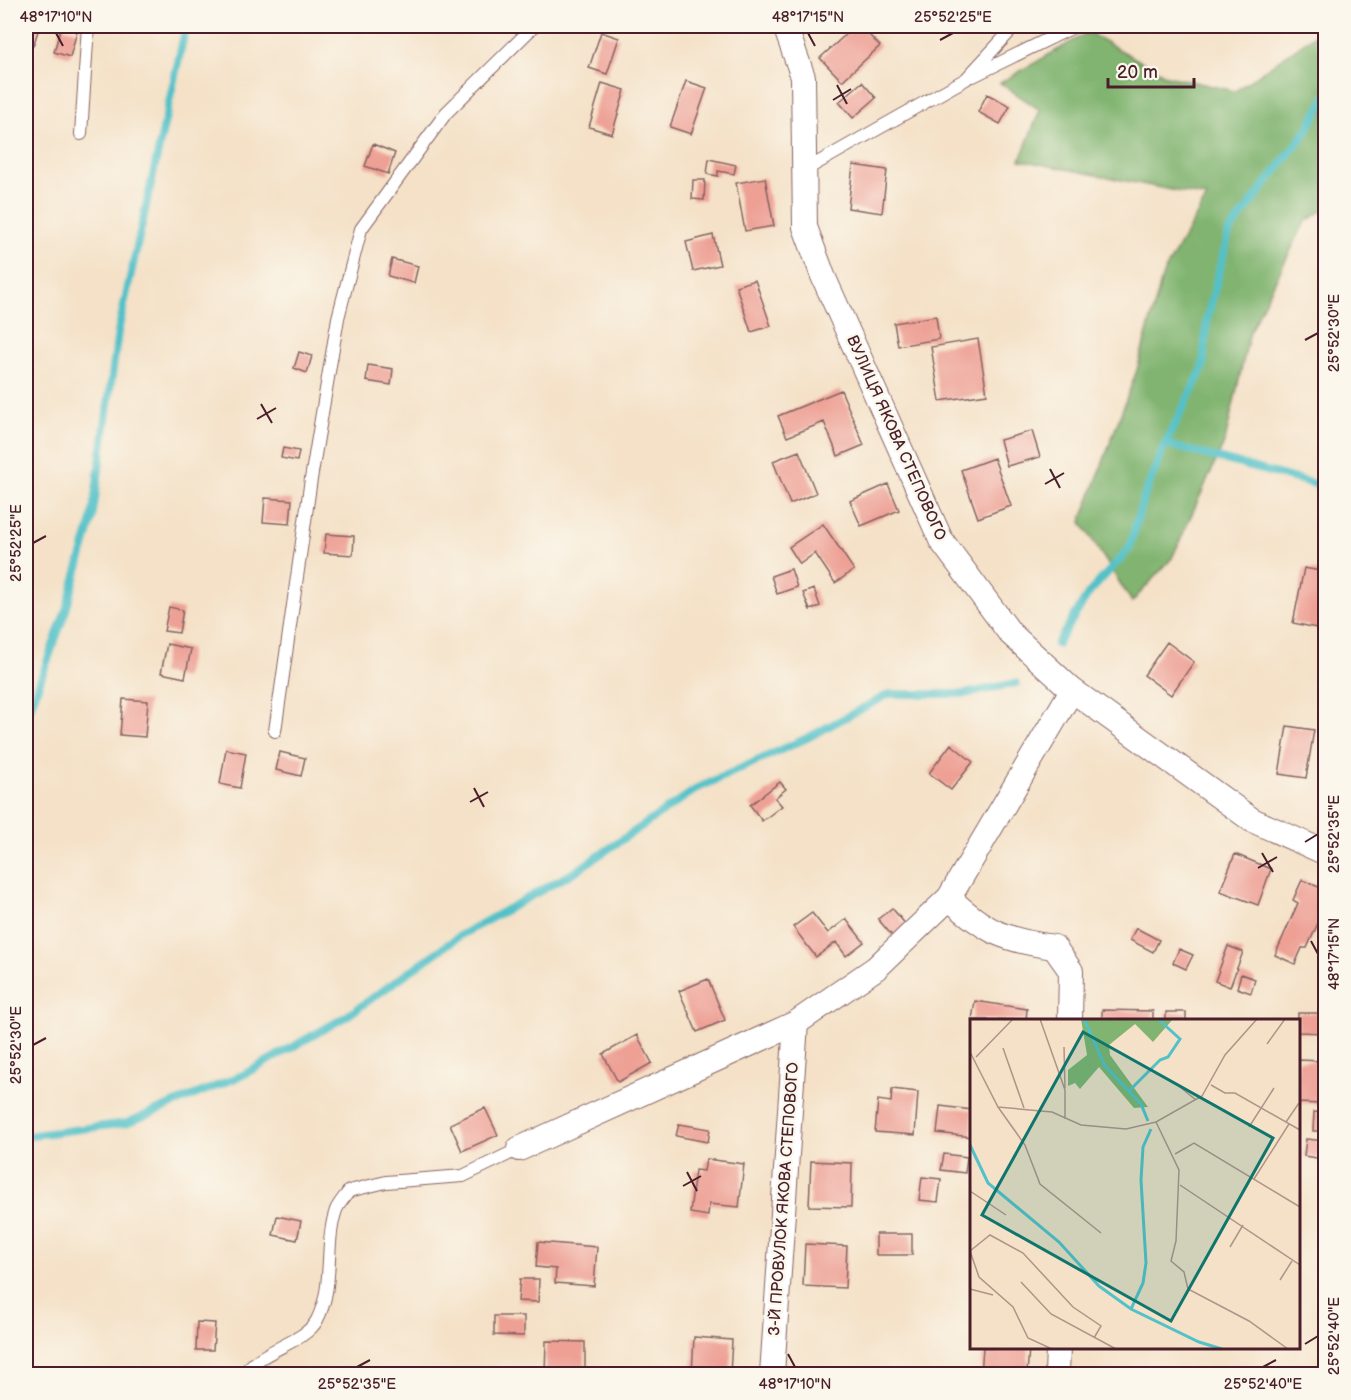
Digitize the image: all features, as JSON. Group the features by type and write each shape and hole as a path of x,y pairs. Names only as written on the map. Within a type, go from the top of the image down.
{"street":[{"name":"ВУЛИЦЯ ЯКОВА СТЕПОВОГО","path":"785,26 803,76 805,226 823,276 941,540 1010,633 1072,690 1252,820 1324,845"},
{"path":"519,1149 796,1023 876,968 949,898 1072,690"},
{"path":"949,898 977,924 1018,942 1054,947 1071,971 1070,1019"},
{"name":"3-Й ПРОВУЛОК ЯКОВА СТЕПОВОГО","path":"772,1374 796,1023"},
{"path":"1057,1374 1058,1349"}],"lane":[{"path":"81,134 88,26"},
{"path":"275,731 315,456 339,318 361,229 446,113 534,26"},
{"path":"966,79 1015,26"},
{"path":"805,170 966,79 1075,26"},
{"path":"244,1374 253,1361 294,1339 316,1321 328,1285 330,1242 337,1209 349,1191 386,1182 463,1176 519,1149"}],"green space":[{"path":"1325,28 1325,209 1305,222 1250,331 1225,441 1172,558 1132,602 1081,522 1137,370 1163,274 1207,197 1020,160 1040,110 1000,83 1088,32 1167,76 1235,91"}],"building":[{"path":"26,26 39,28 33,46 26,44"},
{"path":"855,26 860,26 880,46 842,81 820,58"},
{"path":"61,27 77,31 70,57 54,52"},
{"path":"601,32 619,38 607,74 589,68"},
{"path":"686,81 707,88 691,134 670,127"},
{"path":"862,82 876,98 853,118 839,102"},
{"path":"602,83 625,90 612,134 589,127"},
{"path":"987,94 1010,106 1000,124 978,112"},
{"path":"373,144 395,153 388,174 365,166"},
{"path":"709,159 736,165 734,174 718,171 718,176 707,174"},
{"path":"853,165 887,170 882,213 848,208"},
{"path":"765,178 774,226 745,231 736,183"},
{"path":"693,180 705,180 704,200 692,199"},
{"path":"713,235 720,265 693,271 686,242"},
{"path":"392,259 418,266 414,283 388,276"},
{"path":"755,280 771,326 751,332 736,286"},
{"path":"936,316 939,339 898,346 894,323"},
{"path":"978,339 987,394 940,401 931,347"},
{"path":"299,352 312,356 307,373 294,368"},
{"path":"368,365 393,369 391,385 366,381"},
{"path":"841,390 864,445 838,456 824,422 787,437 778,416"},
{"path":"1032,431 1040,457 1007,466 1000,440"},
{"path":"283,448 299,451 297,461 281,458"},
{"path":"799,451 816,493 790,504 773,461"},
{"path":"994,458 1011,506 978,518 961,470"},
{"path":"888,484 899,510 861,526 850,501"},
{"path":"265,498 292,500 290,524 263,522"},
{"path":"823,524 854,570 835,583 815,553 800,564 789,547"},
{"path":"326,534 354,536 353,555 324,553"},
{"path":"1304,568 1326,572 1326,630 1293,623"},
{"path":"791,569 797,587 777,594 771,576"},
{"path":"814,589 820,606 810,610 803,593"},
{"path":"169,607 183,610 179,633 164,631"},
{"path":"1167,642 1194,662 1171,695 1144,675"},
{"path":"167,644 191,649 185,678 161,673"},
{"path":"123,699 148,701 145,737 120,735"},
{"path":"1287,726 1314,730 1306,778 1279,774"},
{"path":"951,744 973,762 951,790 929,773"},
{"path":"226,749 246,753 240,788 220,784"},
{"path":"280,752 305,758 301,776 276,770"},
{"path":"780,782 786,789 775,798 782,806 762,821 750,805"},
{"path":"1235,854 1271,869 1258,905 1220,891"},
{"path":"1302,880 1326,890 1326,905 1307,948 1302,948 1295,964 1275,955 1298,903 1293,900"},
{"path":"892,908 907,926 893,937 878,919"},
{"path":"812,913 828,933 846,919 864,942 846,956 836,942 816,957 793,927"},
{"path":"1136,928 1159,940 1153,952 1130,940"},
{"path":"1228,946 1243,952 1230,987 1215,981"},
{"path":"1179,949 1193,955 1186,969 1173,963"},
{"path":"1241,974 1255,979 1251,993 1237,988"},
{"path":"708,979 725,1020 697,1032 679,991"},
{"path":"975,1001 1027,1009 1026,1019 972,1019"},
{"path":"1102,1010 1153,1011 1153,1019 1102,1019"},
{"path":"1166,1012 1186,1012 1186,1019 1166,1019"},
{"path":"1298,1013 1326,1013 1326,1033 1300,1032 1300,1019 1298,1019"},
{"path":"637,1035 652,1063 618,1082 603,1054"},
{"path":"1300,1060 1323,1061 1322,1104 1300,1103"},
{"path":"892,1089 918,1092 915,1135 875,1132 878,1100 891,1102"},
{"path":"940,1106 970,1110 970,1137 937,1133"},
{"path":"485,1108 498,1135 462,1151 450,1124"},
{"path":"1314,1112 1326,1113 1326,1131 1313,1131"},
{"path":"679,1124 710,1129 708,1142 676,1136"},
{"path":"1306,1139 1325,1141 1323,1159 1304,1156"},
{"path":"944,1154 967,1157 965,1173 941,1170"},
{"path":"706,1159 744,1164 739,1207 709,1204 708,1216 690,1213 695,1170 704,1171"},
{"path":"811,1161 852,1163 851,1207 809,1206"},
{"path":"922,1177 941,1179 938,1202 919,1200"},
{"path":"277,1216 301,1221 297,1240 273,1235"},
{"path":"876,1234 912,1234 912,1255 876,1255"},
{"path":"538,1242 597,1247 594,1286 555,1283 556,1269 536,1267"},
{"path":"805,1244 847,1246 845,1288 803,1286"},
{"path":"520,1279 539,1279 538,1302 518,1301"},
{"path":"494,1316 524,1316 524,1336 494,1335"},
{"path":"197,1322 215,1323 213,1350 196,1350"},
{"path":"694,1337 732,1340 730,1374 692,1374"},
{"path":"546,1341 585,1342 585,1374 545,1374"},
{"path":"983,1349 1029,1349 1027,1374 981,1374"}],"waterway":[{"path":"26,719 66,610 92,520 118,332 186,26"},
{"path":"1057,644 1089,593 1129,549 1142,502 1165,444 1203,368 1207,319 1229,232 1305,133 1326,97"},
{"path":"1165,444 1326,487"},
{"path":"26,1136 127,1123 243,1075 347,1016 461,935 576,871 698,788 809,737 889,694 964,694 1016,683"}]}
